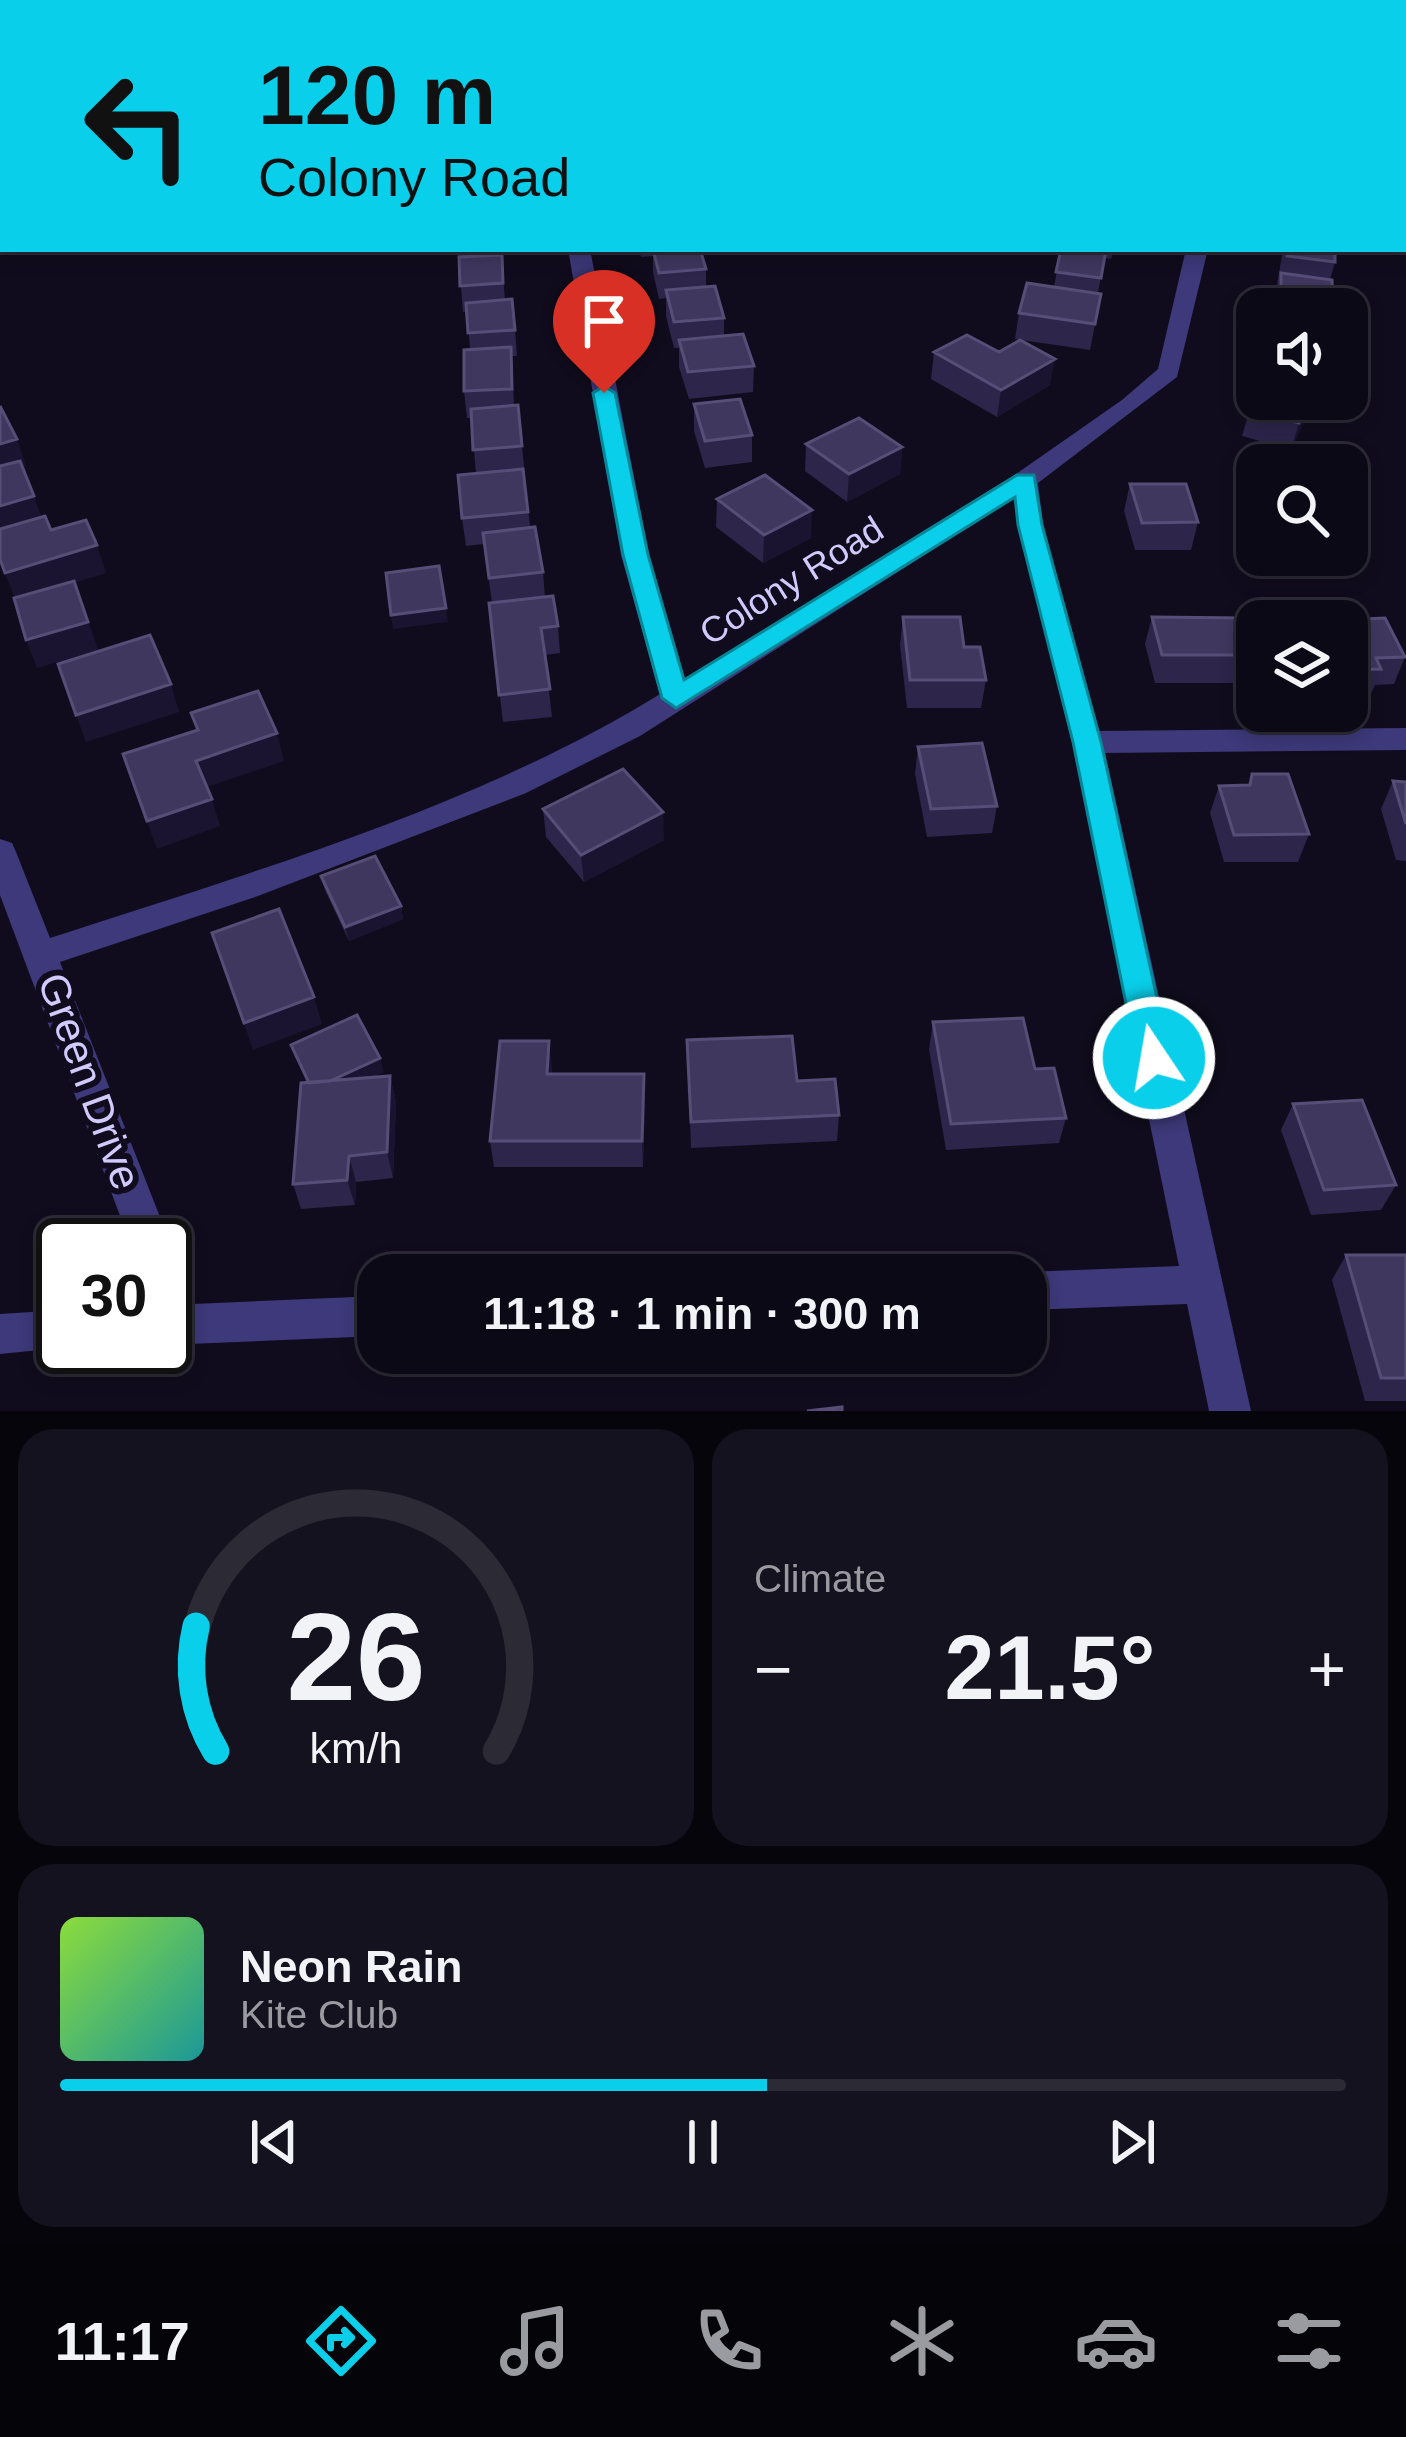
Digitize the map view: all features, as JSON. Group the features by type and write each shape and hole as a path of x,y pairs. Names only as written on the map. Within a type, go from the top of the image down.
{"street":[{"path":"580,252 635,555 676,698"},
{"name":"Colony Road","path":"43,954 246,887 515,785 676,698 1025,480 1169,372 1196,252"},
{"path":"1025,480 1030,525 1087,742 1230,1411"},
{"path":"1087,742 1406,740"},
{"name":"Green Drive","path":"0,852 141,1218"},
{"path":"1047,1290 1202,1284"},
{"path":"192,1324 357,1317"},
{"path":"0,1334 36,1332"}],"building":[{"path":"654,252 701,252 706,269 659,273"},
{"path":"1060,252 1106,252 1101,278 1056,272"},
{"path":"1287,252 1335,252 1335,262 1287,256"},
{"path":"502,255 503,283 460,286 459,257"},
{"path":"1281,273 1332,280 1332,288 1281,288"},
{"path":"1027,283 1101,294 1095,324 1019,313"},
{"path":"715,286 724,318 674,322 666,290"},
{"path":"512,299 515,330 468,333 466,303"},
{"path":"743,334 754,366 688,372 679,340"},
{"path":"967,335 999,352 1020,340 1055,359 1001,390 934,352"},
{"path":"511,347 512,389 464,391 464,350"},
{"path":"740,399 752,435 705,441 694,404"},
{"path":"518,405 522,446 473,450 471,409"},
{"path":"0,406 17,439 0,444"},
{"path":"859,418 902,447 849,474 806,444"},
{"path":"20,461 34,496 0,506 0,466"},
{"path":"523,469 528,512 462,518 458,475"},
{"path":"765,475 812,510 764,535 717,499"},
{"path":"1130,484 1186,484 1198,522 1142,523"},
{"path":"45,516 51,530 86,520 97,545 5,573 0,529"},
{"path":"535,527 543,572 489,578 483,533"},
{"path":"439,566 446,608 391,615 386,573"},
{"path":"74,581 88,622 26,640 14,598"},
{"path":"553,596 558,626 541,628 550,689 499,695 489,603"},
{"path":"903,617 960,617 964,647 980,647 986,680 910,680"},
{"path":"1152,617 1236,618 1236,655 1162,655"},
{"path":"1385,618 1405,657 1376,658 1381,669 1368,669 1368,619"},
{"path":"150,635 171,684 76,715 58,664"},
{"path":"258,691 277,733 196,761 212,799 147,821 123,754 198,730 191,713"},
{"path":"982,743 997,806 931,809 918,747"},
{"path":"623,769 663,812 581,855 543,809"},
{"path":"1252,774 1288,774 1309,834 1234,835 1219,786 1250,785"},
{"path":"1393,781 1406,782 1406,824"},
{"path":"375,856 401,906 345,927 321,876"},
{"path":"279,909 314,997 244,1023 212,933"},
{"path":"357,1015 380,1058 330,1081 309,1083 291,1045"},
{"path":"1023,1018 1035,1069 1054,1068 1066,1118 951,1124 933,1022"},
{"path":"792,1036 797,1081 835,1079 839,1115 691,1122 687,1040"},
{"path":"500,1041 549,1041 547,1074 644,1074 642,1141 490,1141"},
{"path":"390,1076 387,1152 349,1156 347,1180 293,1184 301,1083"},
{"path":"1362,1100 1396,1185 1324,1190 1293,1104"},
{"path":"1346,1255 1406,1255 1406,1378 1381,1378"}],"route":[{"path":"604,393 635,555 676,698 1025,480 1030,525 1087,742 1154,1058"}]}
